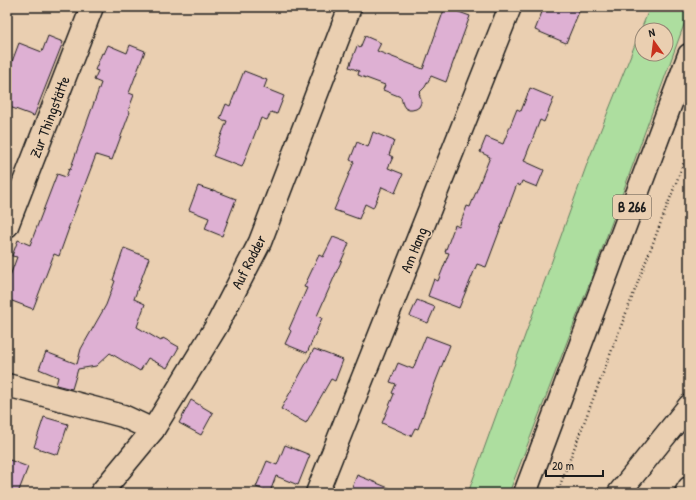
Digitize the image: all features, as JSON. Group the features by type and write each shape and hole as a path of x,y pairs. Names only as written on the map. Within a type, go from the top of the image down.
{"street":[{"name":"Zur Thingstätte","path":"7,226 92,7"},
{"name":"Auf Rodder","path":"101,493 153,430 216,326 260,242 350,7"},
{"name":"Am Hang","path":"316,493 510,7"},
{"name":"B 266","path":"526,493 689,55"},
{"path":"7,385 123,416 153,430"},
{"path":"619,493 689,406"},
{"path":"686,493 689,488"}],"path":[{"path":"557,493 689,149"}],"green space":[{"path":"650,7 689,7 689,11 674,52 674,22 644,22"},
{"path":"634,47 634,62 670,62 593,274 509,493 468,493 587,164"}],"building":[{"path":"445,7 470,16 446,82 431,76 425,87 419,93 421,103 416,109 409,110 405,108 401,97 383,90 385,85 358,75 359,71 349,67 357,46 360,48 365,36 381,43 377,51 423,69"},
{"path":"544,7 581,7 566,43 535,30"},
{"path":"48,36 63,42 34,116 7,106 7,75 19,43 42,52"},
{"path":"108,45 127,53 130,45 145,51 129,93 134,95 128,111 130,112 112,160 96,155 59,256 54,254 33,309 7,299 7,284 17,257 12,256 18,240 30,245 57,174 66,177 69,169 70,170 101,83 94,80 98,71 95,70 102,53 104,54"},
{"path":"244,71 267,80 264,88 284,96 277,114 271,112 267,120 261,118 242,167 213,156 227,121 220,119 226,104 230,106"},
{"path":"530,88 554,98 544,122 540,120 524,161 544,170 537,187 522,181 520,186 517,184 486,267 477,264 459,308 428,296 434,279 438,281 449,253 445,252 455,225 459,227 467,206 470,207 490,157 480,152 486,137 503,144 517,109 521,111"},
{"path":"373,132 394,141 389,155 393,157 388,168 403,174 395,193 382,187 373,208 365,204 359,219 334,210 354,162 350,160 357,142 368,147"},
{"path":"198,186 236,199 222,236 205,229 209,218 189,210"},
{"path":"333,237 349,243 317,316 322,318 307,353 285,344 291,331 289,329 307,288 304,287 319,255 323,257"},
{"path":"124,248 149,258 134,299 145,304 137,327 161,341 163,338 179,347 167,368 148,358 140,371 110,353 96,366 78,369 72,389 56,385 58,377 39,369 46,352 77,364 81,349 106,305 115,281 113,280"},
{"path":"417,300 435,307 428,323 410,316"},
{"path":"426,336 450,345 418,429 415,428 411,436 382,423 394,394 392,393 396,384 390,382 398,363 413,369"},
{"path":"314,349 343,360 335,381 331,379 306,423 281,409"},
{"path":"191,400 213,413 201,435 179,423"},
{"path":"44,417 68,424 58,455 34,447"},
{"path":"285,445 310,455 298,485 276,476 270,492 256,487 267,461 277,465"},
{"path":"7,459 28,467 18,493 7,493"},
{"path":"357,475 401,493 350,493"}]}
